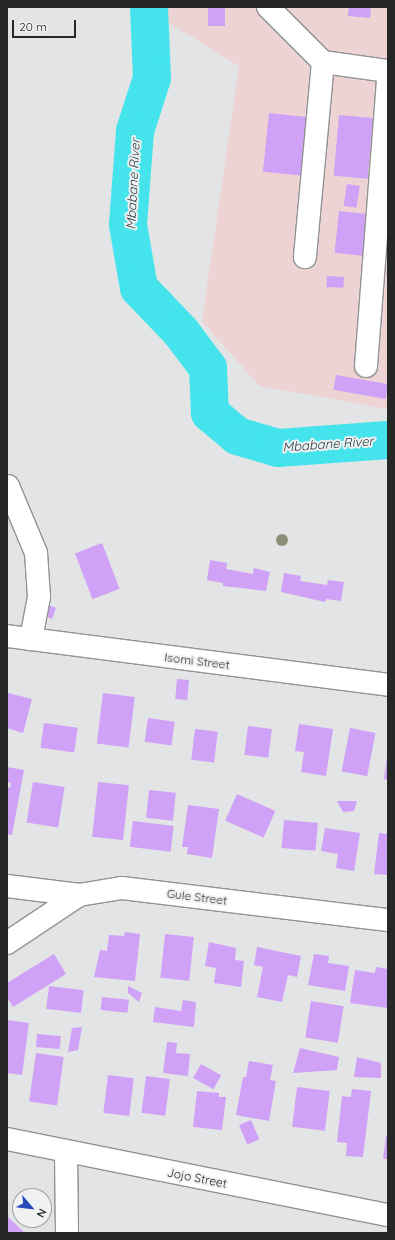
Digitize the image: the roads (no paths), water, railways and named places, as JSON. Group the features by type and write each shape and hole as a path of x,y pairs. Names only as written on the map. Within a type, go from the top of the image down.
{"street":[{"path":"268,7 323,62 388,71"},
{"path":"305,257 323,62"},
{"path":"366,366 388,79"},
{"path":"8,486 36,554 39,597 31,639"},
{"name":"Isomi Street","path":"7,636 388,685"},
{"name":"Gule Street","path":"7,886 79,895 122,888 388,920"},
{"path":"7,943 79,895"},
{"name":"Jojo Street","path":"7,1140 388,1215"},
{"path":"66,1152 67,1233"}],"waterway":[{"name":"Mbabane River","path":"149,7 152,78 135,131 128,225 139,288 181,332 208,368 210,413 237,436 278,448 388,440"}]}
